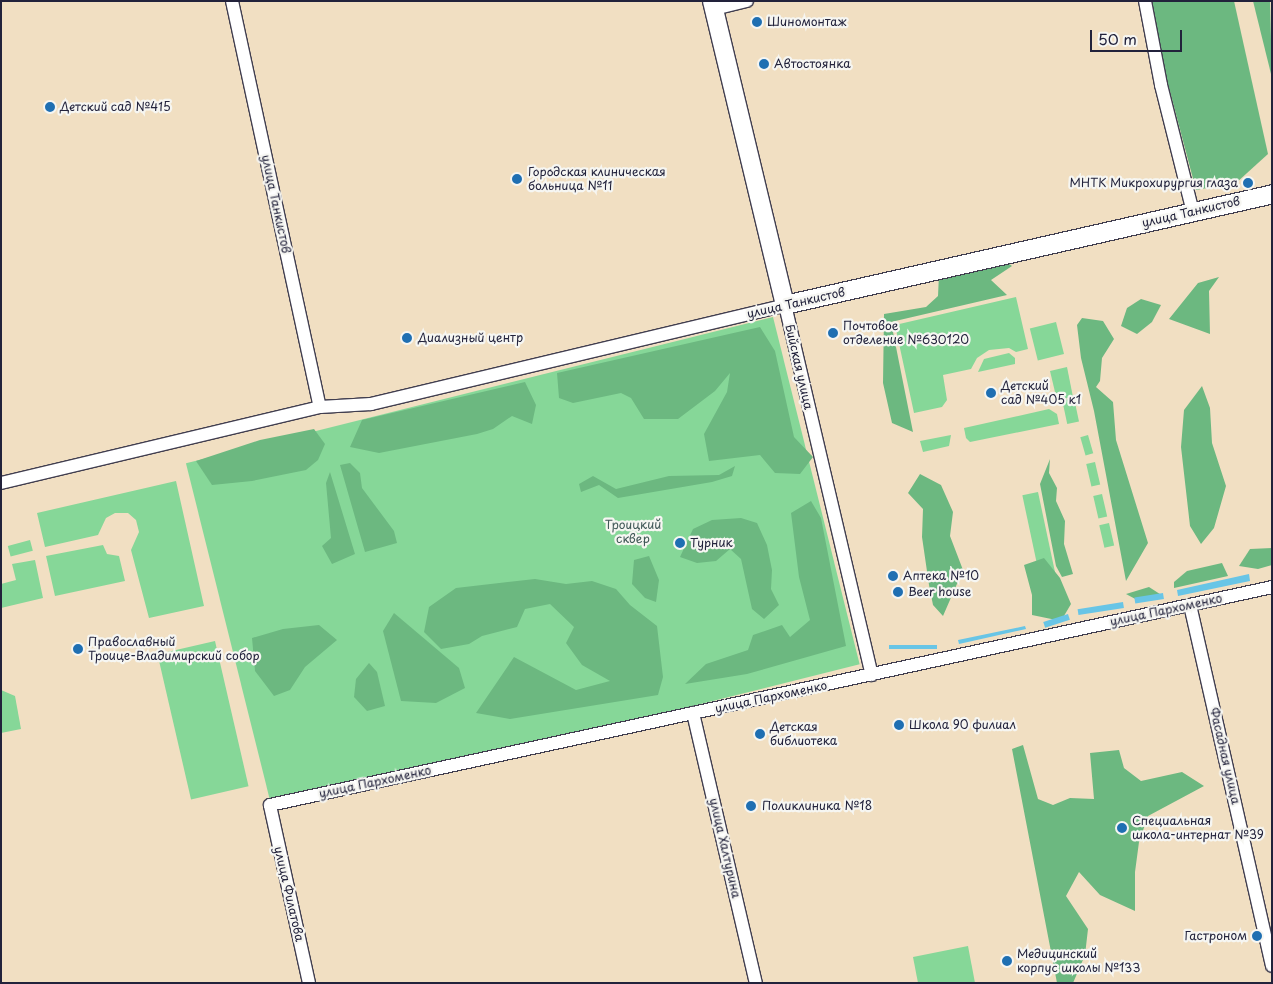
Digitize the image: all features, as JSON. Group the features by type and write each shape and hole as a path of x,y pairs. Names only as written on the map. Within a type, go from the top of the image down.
{"street":[{"name":"улица Танкистов","path":"232,1 320,408"},
{"path":"713,5 747,1"},
{"path":"1145,1 1161,85 1193,212"},
{"name":"Бийская улица","path":"713,5 872,675"},
{"name":"улица Танкистов","path":"1,482 320,408 371,404 1272,194"},
{"name":"улица Пархоменко","path":"270,805 1272,587"},
{"name":"Фасадная улица","path":"1190,605 1272,966"},
{"name":"улица Халтурина","path":"693,713 756,983"},
{"name":"улица Филатова","path":"270,805 309,983"}],"green space":[{"path":"1152,1 1234,1 1268,154 1236,183 1196,190 1163,65"},
{"path":"1253,1 1270,1 1272,78"},
{"path":"1004,260 1012,266 991,280 1007,295 891,322 913,432 892,423 883,383 884,314 926,307 938,296 939,274"},
{"path":"1219,277 1209,291 1210,334 1169,319 1198,283"},
{"path":"1016,297 1028,349 1016,352 1009,348 989,350 977,358 971,369 943,375 947,400 942,407 914,413 895,325"},
{"path":"1141,299 1161,305 1152,322 1137,334 1121,326 1127,308"},
{"name":"Троицкий сквер","path":"773,317 860,664 273,811 186,463"},
{"path":"1082,318 1103,321 1114,339 1102,358 1100,381 1096,387 1113,402 1116,440 1148,543 1126,581 1094,411 1081,358 1077,325"},
{"path":"1056,322 1064,354 1038,361 1030,329"},
{"path":"760,327 775,351 794,437 813,457 800,474 775,473 760,455 709,461 704,434 727,392 730,373 715,391 678,419 644,419 631,398 621,393 573,403 559,398 557,373"},
{"path":"1009,353 1015,358 1015,364 978,372 984,359"},
{"path":"1067,367 1073,397 1063,399 1055,392 1050,371"},
{"path":"525,382 536,405 532,424 512,416 493,429 477,434 379,453 350,447 362,420"},
{"path":"1202,386 1210,408 1212,443 1226,486 1214,528 1201,544 1190,526 1181,447 1184,410"},
{"path":"1074,398 1079,421 1067,424 1062,400"},
{"path":"1049,409 1057,414 1059,424 970,442 966,438 964,428"},
{"path":"314,429 325,444 318,460 306,470 252,481 212,485 196,461 260,440"},
{"path":"951,435 949,446 923,452 920,441"},
{"path":"1088,435 1093,453 1086,455 1080,437"},
{"path":"1050,459 1049,473 1057,488 1056,501 1065,521 1064,544 1073,574 1062,577 1056,566 1040,484"},
{"path":"1095,462 1100,484 1091,486 1086,464"},
{"path":"350,463 360,473 362,488 394,531 397,543 365,552 340,465"},
{"path":"735,466 732,476 712,482 618,498 599,485 581,492 579,484 593,476 616,489 669,476 719,475"},
{"path":"330,472 355,554 332,564 322,546 331,538 326,483"},
{"path":"920,474 941,485 953,512 950,536 963,570 943,616 933,605 929,585 922,537 923,509 908,493"},
{"path":"176,481 204,606 149,618 131,550 139,532 136,520 128,513 115,513 106,518 98,535 45,547 37,513"},
{"path":"1038,492 1055,573 1040,577 1022,495"},
{"path":"1102,494 1107,516 1098,518 1093,496"},
{"path":"811,501 821,518 846,646 747,674 685,684 706,664 748,650 753,635 782,625 790,637 810,620 799,577 791,513"},
{"path":"741,518 757,523 767,545 772,570 771,589 779,605 764,619 752,609 741,559 730,549 716,561 697,563 680,557 693,529 712,520"},
{"path":"1109,523 1114,545 1104,548 1099,525"},
{"path":"30,540 33,551 11,557 8,546"},
{"path":"103,545 107,554 119,556 125,581 55,596 46,556"},
{"path":"1272,548 1272,565 1258,569 1239,566 1250,549"},
{"path":"649,556 659,580 656,602 645,598 632,584 634,560"},
{"path":"1044,558 1060,578 1071,604 1061,621 1032,615 1032,595 1024,565"},
{"path":"35,560 43,598 1,608 1,584 16,580 12,564"},
{"path":"1222,563 1228,576 1174,588 1174,582 1187,571"},
{"path":"535,579 566,584 592,581 616,589 630,605 657,626 663,677 658,695 510,719 476,713 514,657 576,690 610,681 582,665 566,643 574,627 550,604 525,609 517,627 482,636 469,644 441,649 424,632 429,607 456,588"},
{"path":"1149,587 1163,596 1139,601 1126,594"},
{"path":"394,613 459,668 465,688 436,703 401,701 383,631"},
{"path":"319,625 337,640 305,667 290,690 274,696 255,671 252,638 283,629"},
{"path":"215,641 249,786 191,799 158,654"},
{"path":"369,663 377,672 385,706 367,711 354,697 356,679"},
{"path":"1,690 15,696 21,729 1,733"},
{"path":"1023,745 1038,799 1053,805 1070,798 1094,799 1090,753 1119,750 1124,768 1141,781 1182,772 1204,786 1148,816 1139,842 1135,872 1135,911 1100,895 1079,872 1066,896 1088,929 1085,955 1073,983 1057,983 1012,749"},
{"path":"968,946 975,983 918,983 913,957"}],"water":[{"path":"1249,574 1250,581 1178,596 1177,590"},
{"path":"1163,593 1164,599 1135,603 1134,598"},
{"path":"1123,602 1124,608 1079,615 1078,609"},
{"path":"1068,614 1070,620 1045,628 1043,622"},
{"path":"1025,626 1026,629 959,644 958,640"},
{"path":"889,645 937,645 937,649 889,649"}],"place":[{"name":"Шиномонтаж","path":"757,22"},
{"name":"Автостоянка","path":"764,64"},
{"name":"Детский сад №415","path":"50,107"},
{"name":"Городская клиническая больница №11","path":"517,179"},
{"name":"МНТК Микрохирургия глаза","path":"1248,183"},
{"name":"Почтовое отделение №630120","path":"833,333"},
{"name":"Диализный центр","path":"407,338"},
{"name":"Детский сад №405 к1","path":"991,393"},
{"name":"Турник","path":"680,543"},
{"name":"Аптека №10","path":"893,576"},
{"name":"Beer house","path":"898,592"},
{"name":"Православный Троице-Владимирский собор","path":"78,649"},
{"name":"Школа 90 филиал","path":"899,725"},
{"name":"Детская библиотека","path":"760,734"},
{"name":"Поликлиника №18","path":"751,806"},
{"name":"Специальная школа-интернат №39","path":"1122,828"},
{"name":"Гастроном","path":"1257,936"},
{"name":"Медицинский корпус школы №133","path":"1007,961"}]}
